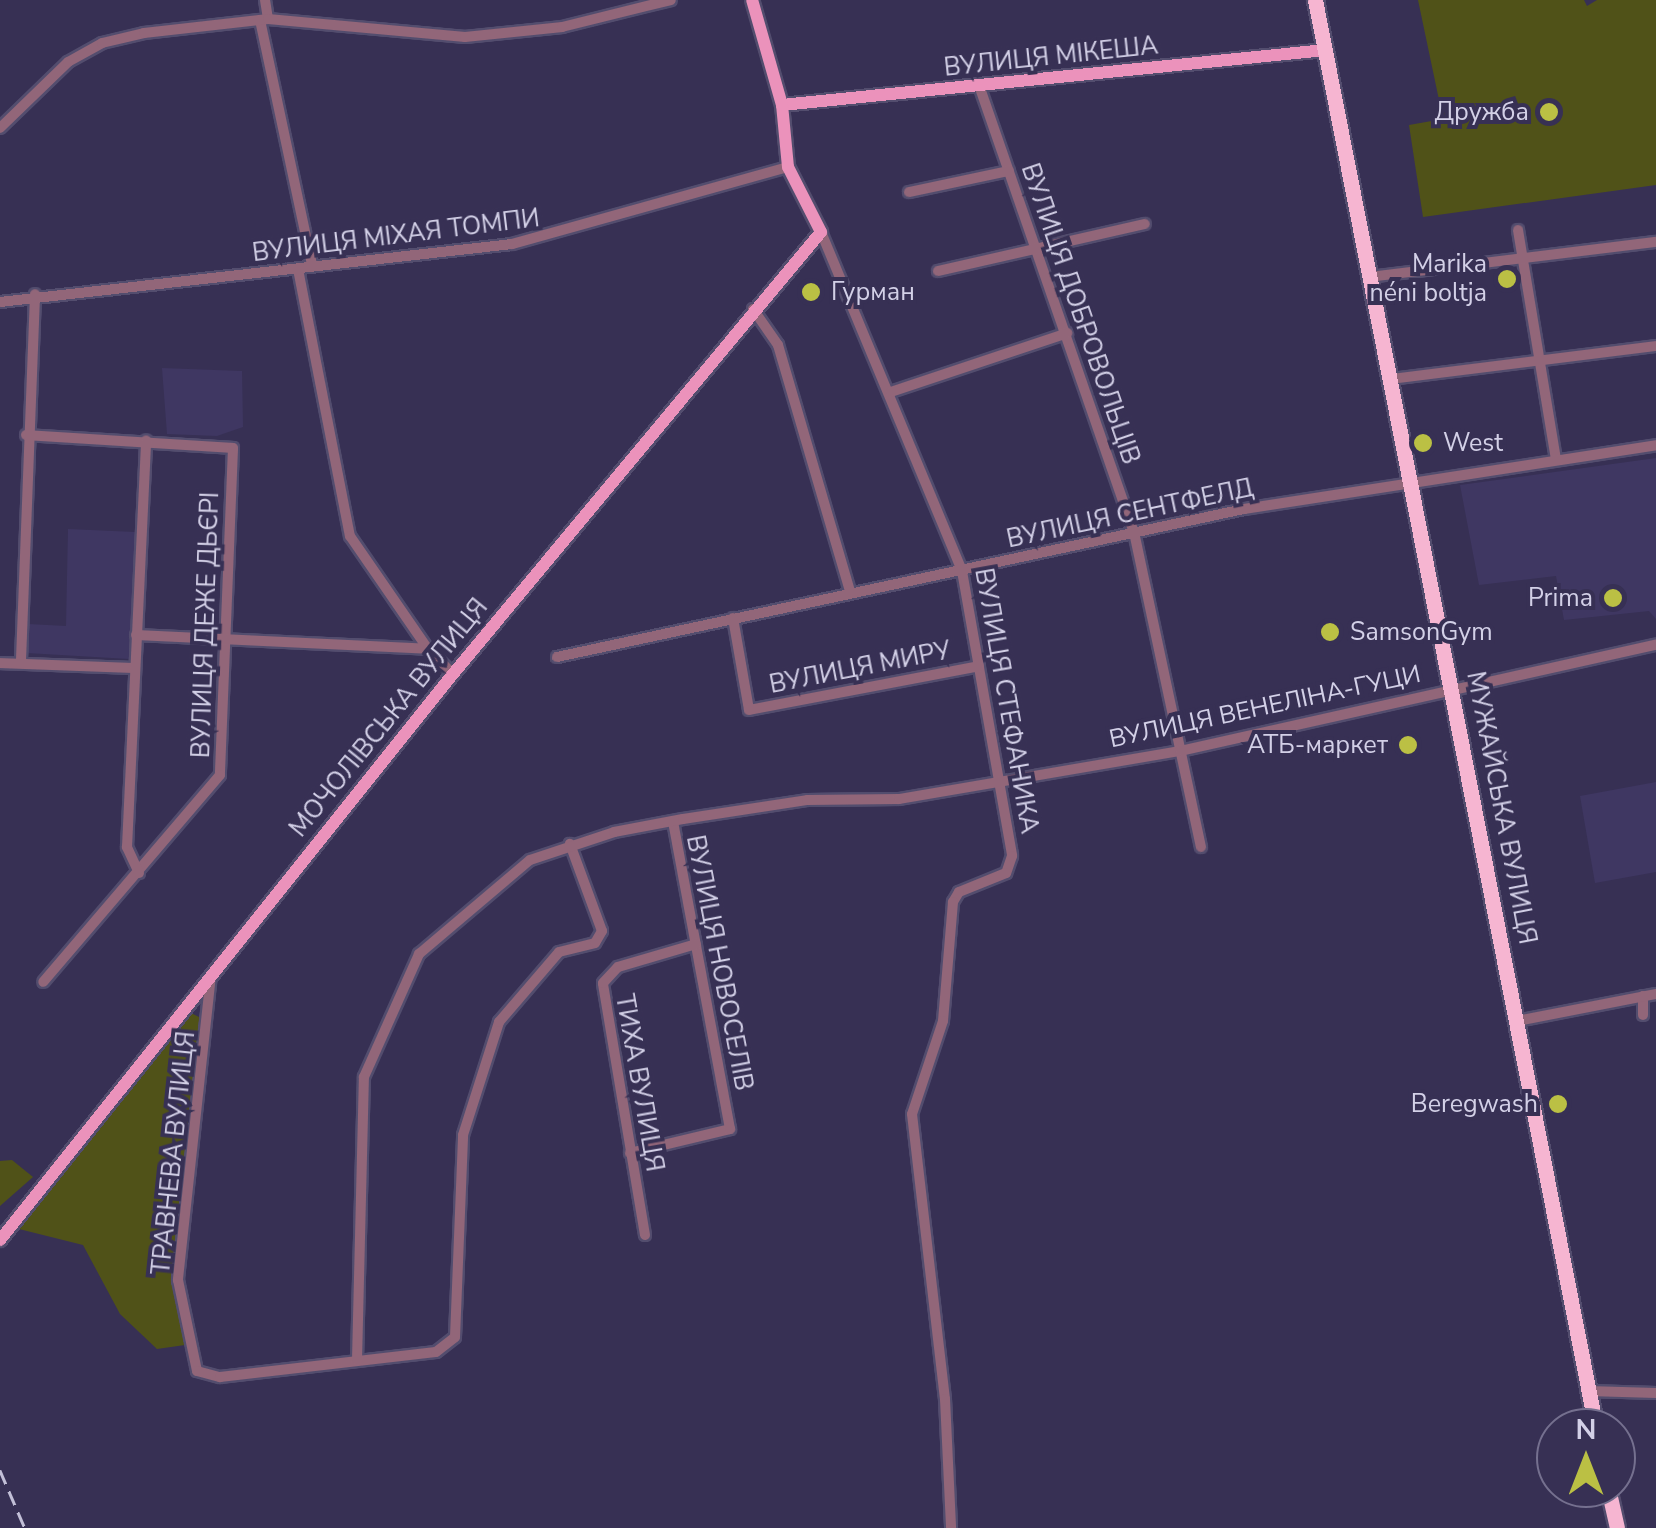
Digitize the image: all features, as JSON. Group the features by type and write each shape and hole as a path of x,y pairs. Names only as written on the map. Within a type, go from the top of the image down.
{"highway":[{"name":"МУЖАЙСЬКА ВУЛИЦЯ","path":"1315,0 1592,1408"}],"main road":[{"name":"ВУЛИЦЯ СТЕФАНИКА","path":"752,0 782,105 788,167 822,232"},
{"name":"ВУЛИЦЯ МІКЕША","path":"782,105 980,88 1325,50"},
{"name":"МОЧОЛІВСЬКА ВУЛИЦЯ","path":"0,1240 453,674 753,309 822,232"}],"street":[{"path":"266,0 264,20 312,265"},
{"path":"0,128 68,62 102,43 264,20 465,37 562,27 671,0"},
{"name":"ВУЛИЦЯ ДОБРОВОЛЬЦІВ","path":"980,88 1134,532 1201,847"},
{"name":"ВУЛИЦЯ МІХАЯ ТОМПИ","path":"0,302 35,294 298,269 570,233 627,209 788,167"},
{"path":"909,192 1010,171"},
{"path":"938,271 1145,224"},
{"path":"1518,230 1556,460"},
{"name":"ВУЛИЦЯ СТЕФАНИКА","path":"822,232 962,571 1011,864 994,881 959,892 953,902 942,1021 912,1114 945,1399 952,1528"},
{"path":"1369,277 1656,242"},
{"path":"298,269 350,536 428,649 453,674"},
{"path":"21,660 26,435 35,294"},
{"path":"753,309 778,345 850,592"},
{"path":"891,392 1067,333"},
{"path":"1390,380 1656,346"},
{"path":"26,435 146,440 127,847 139,873"},
{"name":"ВУЛИЦЯ ДЕЖЕ ДЬЄРІ","path":"43,982 220,775 230,446 146,440"},
{"name":"ВУЛИЦЯ СЕНТФЕЛД","path":"558,657 1134,532 1410,478 1656,446"},
{"name":"ВУЛИЦЯ МИРУ","path":"733,618 749,710 978,666"},
{"path":"136,635 428,649"},
{"name":"ВУЛИЦЯ ВЕНЕЛІНА-ГУЦИ","path":"357,1360 364,1077 419,954 530,860 570,844 673,820 807,800 900,798 1180,751 1451,687 1656,645"},
{"path":"0,663 21,660 135,668"},
{"name":"ВУЛИЦЯ НОВОСЕЛІВ","path":"630,1153 730,1128 673,820"},
{"path":"357,1360 436,1352 455,1337 463,1135 499,1022 559,952 594,943 602,932 570,844"},
{"name":"ТИХА ВУЛИЦЯ","path":"645,1235 602,983 618,967 696,944"},
{"name":"ТРАВНЕВА ВУЛИЦЯ","path":"211,974 178,1280 197,1371 220,1377 357,1360"},
{"path":"1517,1021 1656,994"},
{"path":"1643,996 1644,1015"},
{"path":"1588,1391 1656,1392"}],"shaded area":[{"name":"Дружба","path":"1418,0 1584,0 1587,6 1597,0 1656,0 1656,185 1423,217 1409,125 1443,119"},
{"path":"162,368 242,371 243,427 217,436 167,434"},
{"path":"1656,458 1656,619 1649,611 1564,620 1556,576 1479,585 1460,485"},
{"path":"68,529 135,532 129,659 27,653 28,624 66,626"},
{"path":"1656,782 1656,872 1595,883 1580,796"},
{"path":"189,1012 201,1018 173,1282 185,1345 157,1349 120,1314 83,1245 15,1228"},
{"path":"12,1160 33,1177 0,1206 0,1161"}],"railway":[{"path":"0,1470 25,1528"}],"place":[{"name":"Дружба","path":"1549,112"},
{"name":"Marika néni boltja","path":"1507,279"},
{"name":"Гурман","path":"811,292"},
{"name":"West","path":"1423,443"},
{"name":"Prima","path":"1613,598"},
{"name":"SamsonGym","path":"1330,632"},
{"name":"АТБ-маркет","path":"1408,745"},
{"name":"Beregwash","path":"1558,1104"}]}
